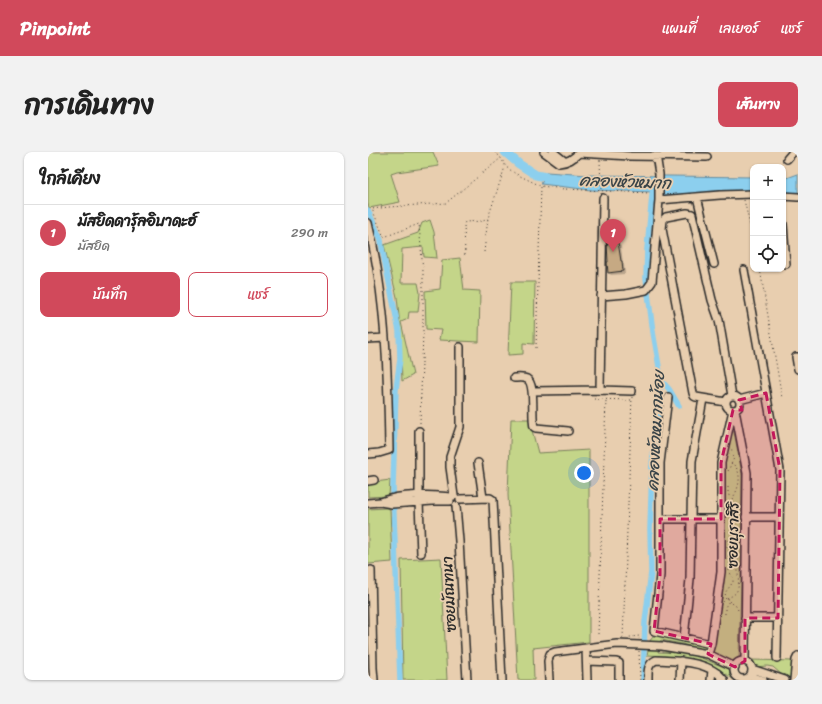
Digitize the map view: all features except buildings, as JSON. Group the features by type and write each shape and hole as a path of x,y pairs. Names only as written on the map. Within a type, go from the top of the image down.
{"street":[{"path":"544,152 559,163 573,158 579,153 707,157"},
{"path":"553,152 564,162"},
{"path":"787,159 793,152"},
{"path":"601,296 626,294 646,290 652,282 659,198 658,166 653,156"},
{"path":"600,390 602,194"},
{"path":"659,198 750,194"},
{"path":"786,196 798,197"},
{"path":"697,197 714,264"},
{"path":"726,402 703,399 694,396 662,229 663,220 666,217 687,213 692,214 712,300 719,320 732,396"},
{"path":"368,222 380,285 385,338 389,450 368,454"},
{"path":"744,270 780,470 777,658"},
{"path":"368,339 385,338"},
{"name":"ซอยมัณฑนา","path":"460,347 460,427 450,457 450,467 459,541 467,680"},
{"path":"798,357 796,357 798,370"},
{"path":"514,378 528,380 533,396 534,427 568,431"},
{"path":"532,391 632,391"},
{"path":"732,396 740,400 766,393"},
{"path":"726,402 728,398 732,396"},
{"path":"668,397 660,463 660,575 654,631 711,644"},
{"path":"684,638 690,579 692,461 703,399"},
{"path":"708,654 711,644 721,572 722,463 734,410 739,407 740,400"},
{"path":"726,402 730,410 734,410"},
{"name":"ซอยบุราสิริ","path":"734,410 747,472 745,662"},
{"path":"419,431 421,553"},
{"path":"478,464 483,498"},
{"path":"368,503 419,499 454,500 490,498 493,500 502,680"},
{"path":"746,517 779,517"},
{"path":"660,518 721,519"},
{"path":"371,570 370,647 374,680"},
{"path":"745,617 778,618"},
{"path":"549,680 548,662 550,654 555,652 617,644 662,646 708,654 735,667"},
{"path":"586,649 587,680"},
{"path":"794,680 796,660 798,656"},
{"path":"648,680 649,666 656,660 681,661 703,666 718,673 724,680"},
{"path":"587,661 619,663 619,680"},
{"path":"680,680 681,661"},
{"path":"740,662 745,662 750,664 751,672 746,678 736,678 735,667 740,662"},
{"path":"711,680 712,670"},
{"path":"751,672 763,680"},
{"path":"751,672 785,680"}],"path":[{"path":"494,152 501,158 506,166 516,174 541,186 564,189 650,193"},
{"path":"600,154 602,194"},
{"path":"420,423 423,279 419,224 384,237 372,209 446,203 501,158"},
{"path":"484,252 488,218 506,166"},
{"path":"536,348 541,186"},
{"path":"742,194 752,236"},
{"path":"465,255 465,222 483,221 488,218"},
{"path":"761,272 782,398"},
{"path":"632,391 623,638 639,636 637,646 640,680"},
{"path":"594,399 632,400"},
{"path":"598,634 606,400"},
{"path":"726,440 729,440 732,443 730,447 732,450 730,454 734,458 727,472"},
{"path":"731,465 735,465 740,475 736,494 731,499 727,511 734,528 738,533 746,535"},
{"path":"727,485 728,493 731,499"},
{"path":"727,543 732,538 734,528"},
{"path":"727,543 729,552 727,566 733,578 733,582 725,593 729,601 736,606 738,611 745,617"},
{"path":"716,602 722,602 733,596 738,590 739,559 733,547 727,543"},
{"path":"725,614 725,607 729,601"}],"highlighted area":[{"path":"766,393 780,470 778,618 745,618 745,661 735,667 708,654 711,644 654,631 660,575 660,519 721,519 721,463 733,410 742,410 739,400"}],"green space":[{"path":"368,152 433,152 439,166 391,174 400,202 369,208"},
{"path":"430,220 434,232 437,258 424,257 423,247 402,249 401,283 418,283 420,293 418,312 409,312 408,319 401,322 413,375 402,381 400,326 397,297 384,245 418,233 422,223"},
{"path":"460,258 464,290 480,291 479,342 439,340 441,330 426,329 425,291 440,289 442,260"},
{"path":"511,282 535,282 534,344 523,343 523,354 508,355"},
{"path":"511,419 529,419 538,453 589,450 589,642 533,648 534,680 518,680 508,494"},
{"path":"730,432 734,432 742,476 739,658 738,661 734,663 713,653 712,650 722,597 724,466"},
{"path":"390,480 389,496 368,497 368,483"},
{"path":"368,509 390,509 392,562 368,564"},
{"path":"441,558 447,680 403,680 401,560"},
{"path":"658,635 703,644 706,647 706,651 661,640 658,652 694,655 734,671 733,679 712,666 704,663 680,658 647,655 652,638"},
{"path":"751,660 793,661 791,680 782,675 773,667 754,667"}],"water":[{"path":"547,172 587,175 750,177 750,192 665,196 654,192 591,190 541,184"},
{"path":"798,174 798,195 786,194 787,178"}],"waterway":[{"name":"คลองหัวหมาก","path":"505,152 519,164 536,175 556,179"},
{"name":"คลองหัวหมากน้อย","path":"643,680 645,622 651,572 650,529 652,465 661,378 646,278 653,185"},
{"path":"368,210 381,240 399,331 400,359 396,389 393,488 400,680"},
{"path":"661,380 669,389 679,406"}],"place":[{"name":"มัสยิดดารุ้ลอิบาดะฮ์","path":"613,252"}]}
